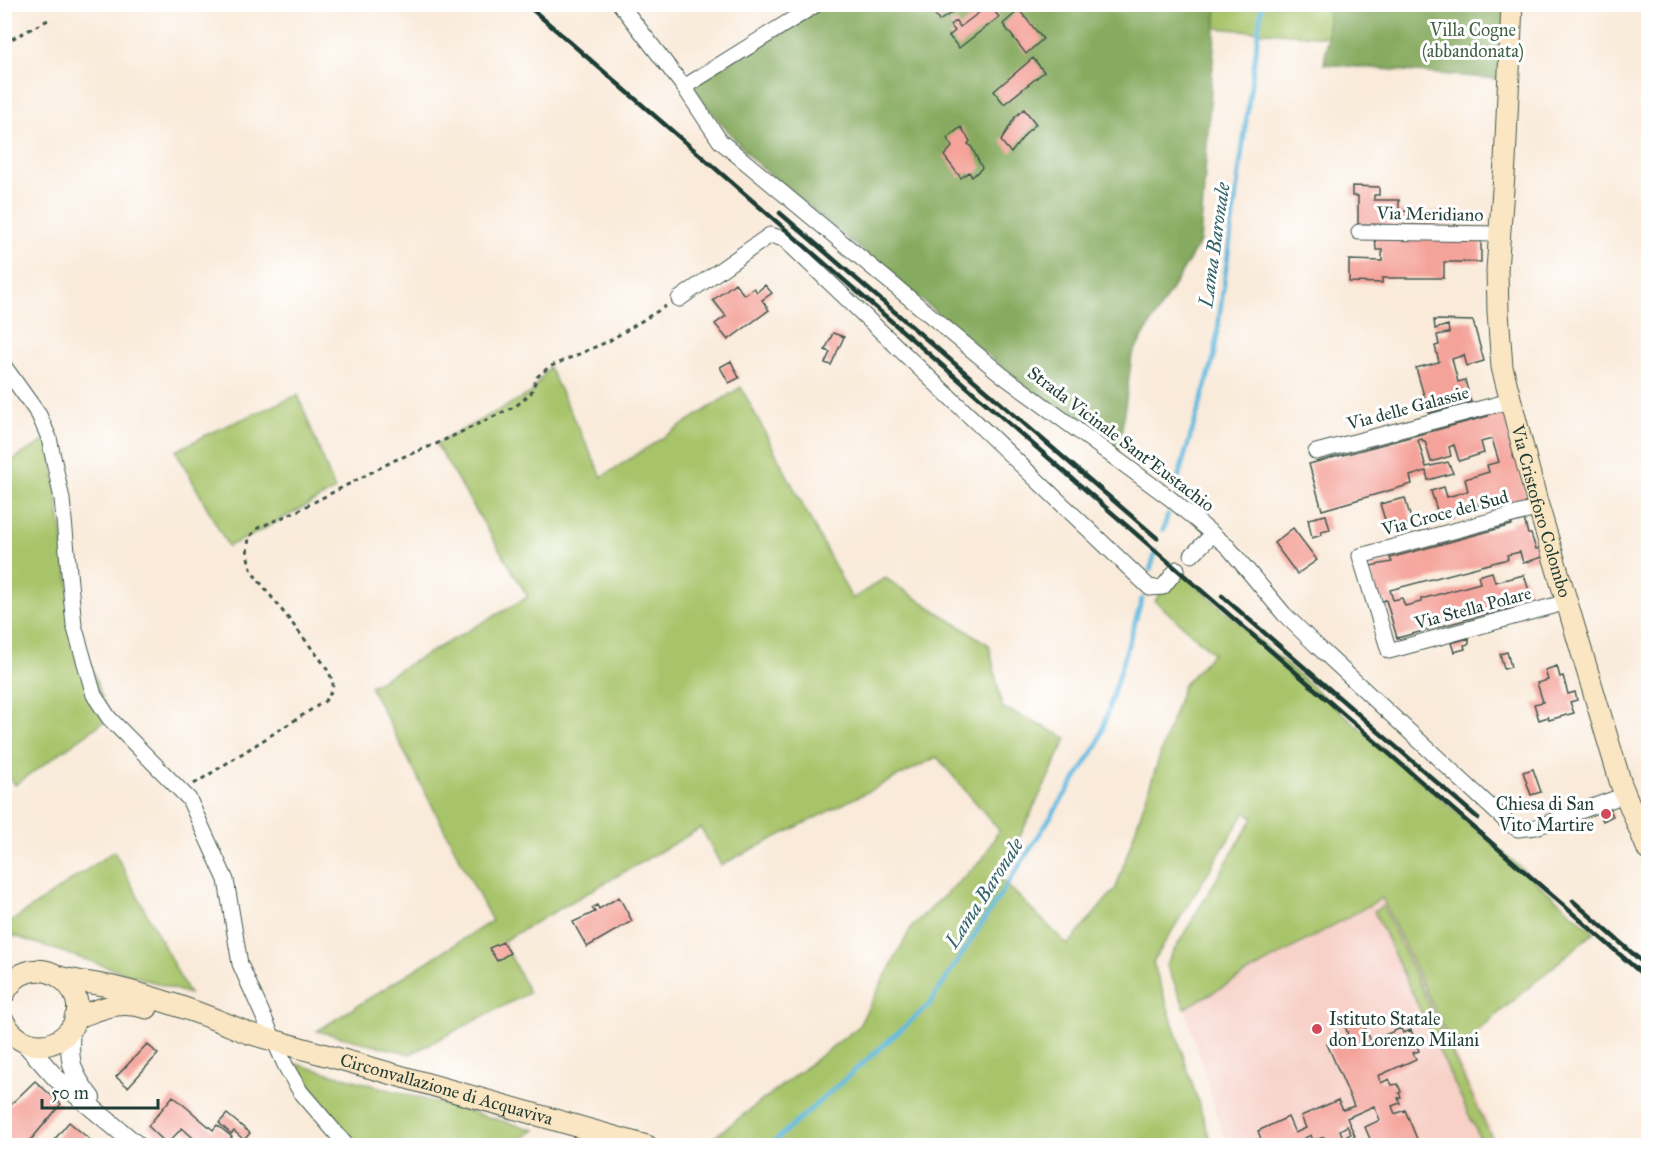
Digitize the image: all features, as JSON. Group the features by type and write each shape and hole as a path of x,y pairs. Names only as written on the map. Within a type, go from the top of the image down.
{"main road":[{"name":"Via Cristoforo Colombo","path":"1512,4 1505,162 1497,270 1502,367 1539,508 1625,795 1648,850"},
{"path":"4,968 29,972"},
{"path":"4,994 17,977 40,970 87,984 111,986 166,1001 212,1017 248,1033"},
{"path":"4,1022 9,1030 23,1041 44,1045 63,1037 73,1023 77,1007 75,996 63,978"},
{"path":"73,1023 103,1007 129,1004 223,1029 248,1033"},
{"name":"Circonvallazione di Acquaviva","path":"248,1033 647,1146"}],"street":[{"name":"Strada Vicinale Sant'Eustachio","path":"620,4 684,87 720,141 1002,375 1171,499 1213,534 1228,547 1284,614 1508,823 1525,830 1625,795"},
{"path":"684,87 817,4"},
{"name":"Via Meridiano","path":"1359,232 1500,234"},
{"path":"679,299 770,236 784,239 1150,588 1163,587 1177,569"},
{"path":"4,366 39,415 49,438 62,499 74,625 94,695 109,718 182,792 198,817 226,880 240,964 286,1067 300,1091 347,1146"},
{"name":"Via delle Galassie","path":"1316,452 1510,401"},
{"name":"Via Croce del Sud","path":"1389,651 1360,556 1539,508"},
{"path":"1192,555 1213,534"},
{"name":"Via Stella Polare","path":"1389,651 1567,602"},
{"path":"73,1023 70,1056 72,1070 106,1119"},
{"path":"23,1041 57,1078 138,1146"}],"path":[{"path":"4,43 50,19"},
{"path":"182,792 326,700 333,690 334,681 324,664 252,572 247,554 249,537 258,528 297,511 368,473 516,406 531,393 537,377 549,367 609,341 679,299"}],"shaded area":[{"name":"Istituto Statale don Lorenzo Milani","path":"1382,898 1499,1145 1226,1145 1185,1008"}],"green space":[{"path":"819,5 1217,5 1200,242 1132,355 1119,451 1049,406 753,160 689,86"},
{"path":"1217,5 1328,5 1328,37 1215,28"},
{"name":"Villa Cogne (abbandonata)","path":"1328,5 1512,5 1509,80 1324,64 1328,37"},
{"path":"549,367 602,477 741,387 852,599 885,578 989,645 1002,707 1067,738 1000,878 1068,945 1116,888 1183,686 1213,653 1155,601 1177,569 1594,932 1454,1051 1382,898 1185,1008 1166,964 1253,818 1245,812 1153,962 1212,1145 734,1146 712,1139 858,1027 912,926 982,860 999,830 937,757 721,865 701,828 503,941 529,993 410,1054 317,1031 492,921 370,686 528,597 436,444 531,393"},
{"path":"298,395 335,490 228,546 176,451 210,433"},
{"path":"49,438 73,613 109,718 15,785 4,771 4,465"},
{"path":"114,851 189,994 5,933 5,926"},
{"path":"1383,906 1495,1145 1483,1145 1374,911"},
{"path":"296,1064 535,1130 511,1145 354,1145"}],"building":[{"path":"927,4 954,4 957,9 939,21"},
{"path":"989,5 999,17 959,48 949,36 955,31 950,25 956,21 960,27"},
{"path":"1019,10 1043,39 1026,54 1003,24"},
{"path":"1033,58 1044,72 1004,104 994,91"},
{"path":"1024,109 1036,124 1011,153 1001,141 1015,117"},
{"path":"961,127 982,168 972,177 969,172 961,178 944,156 952,147 947,138"},
{"path":"1352,186 1379,187 1379,195 1374,195 1374,200 1399,200 1399,211 1456,212 1455,226 1358,224 1358,196 1352,196"},
{"path":"1375,236 1481,240 1481,262 1444,262 1444,278 1382,278 1382,283 1349,282 1349,260 1382,261 1382,250 1376,250"},
{"path":"735,283 744,295 754,288 757,292 765,285 772,293 762,300 769,310 728,340 715,324 726,316 713,300"},
{"path":"1434,320 1473,321 1484,361 1467,366 1464,355 1452,359 1458,382 1465,380 1471,402 1429,413 1416,368 1439,362 1435,346 1439,345 1437,335 1449,333 1448,325 1435,329"},
{"path":"833,333 844,337 831,365 825,363 830,352 825,350"},
{"path":"731,361 739,378 729,383 720,367"},
{"path":"1504,409 1517,454 1513,455 1514,459 1517,458 1526,505 1501,512 1496,499 1478,506 1477,503 1458,508 1459,512 1452,514 1453,517 1440,520 1431,491 1444,487 1447,497 1468,491 1465,479 1489,472 1487,465 1499,462 1492,439 1481,442 1484,453 1459,461 1454,445 1449,447 1451,456 1431,462 1425,441 1422,439 1418,440 1426,467 1448,462 1453,473 1428,480 1426,471 1410,476 1412,484 1322,510 1309,464 1488,416"},
{"path":"1405,498 1412,523 1388,529 1380,504"},
{"path":"1326,515 1330,530 1321,532 1322,535 1312,538 1308,519"},
{"path":"1524,519 1528,534 1531,534 1536,549 1541,548 1543,557 1523,563 1520,552 1507,555 1508,559 1390,590 1393,600 1402,598 1405,606 1421,602 1421,599 1480,583 1478,576 1492,572 1495,582 1524,575 1531,597 1520,600 1521,605 1397,638 1386,600 1378,602 1370,566 1392,562 1390,558 1512,525 1511,522"},
{"path":"1293,528 1317,560 1297,574 1274,543"},
{"path":"1469,638 1469,644 1464,645 1465,649 1454,652 1451,643"},
{"path":"1507,652 1511,667 1504,669 1500,654"},
{"path":"1557,666 1560,677 1563,676 1568,694 1575,692 1577,700 1570,702 1574,713 1549,720 1548,717 1539,720 1534,704 1543,702 1537,683 1548,680 1545,670"},
{"path":"1533,769 1541,792 1531,795 1523,772"},
{"name":"Chiesa di San Vito Martire","path":"1608,806 1613,816 1603,821 1598,811"},
{"path":"619,897 632,921 587,947 573,922 595,912 592,908 597,905 599,909"},
{"path":"503,942 510,953 497,961 489,948"},
{"path":"1361,1019 1371,1041 1401,1028 1403,1033 1411,1030 1419,1051 1413,1053 1416,1059 1378,1076 1381,1083 1389,1079 1392,1085 1398,1084 1401,1092 1399,1093 1401,1097 1398,1098 1400,1103 1392,1106 1395,1114 1405,1110 1420,1146 1373,1146 1365,1127 1380,1120 1374,1106 1347,1118 1355,1136 1334,1146 1328,1146 1324,1137 1316,1140 1319,1146 1315,1146 1311,1135 1288,1146 1255,1146 1253,1142 1261,1139 1258,1131 1288,1117 1295,1133 1306,1128 1301,1116 1338,1100 1343,1110 1354,1106 1327,1044 1348,1035 1345,1026","holes":["1347,1126 1351,1134 1343,1138 1340,1130"]},
{"path":"147,1044 158,1054 128,1087 116,1077"},
{"path":"35,1081 61,1104 28,1146 4,1146 4,1111"},
{"path":"173,1096 213,1130 217,1125 232,1137 224,1146 199,1146 200,1144 182,1128 167,1144 148,1126"},
{"path":"227,1114 250,1133 244,1140 234,1131 231,1134 219,1123"},
{"path":"69,1122 94,1143 91,1146 49,1146"}],"waterway":[{"name":"Lama Baronale","path":"1176,485 1214,357 1262,4"},
{"name":"Lama Baronale","path":"1163,530 1168,514"},
{"name":"Lama Baronale","path":"1150,570 1156,551"},
{"name":"Lama Baronale","path":"769,1146 929,1005 1098,744 1142,599"}],"railway":[{"path":"526,4 1648,979"},
{"path":"780,213 1157,538"},
{"path":"1222,596 1478,818"},
{"path":"1573,901 1648,967"}],"place":[{"name":"Chiesa di San Vito Martire","path":"1606,814"},
{"name":"Istituto Statale don Lorenzo Milani","path":"1317,1029"}]}
